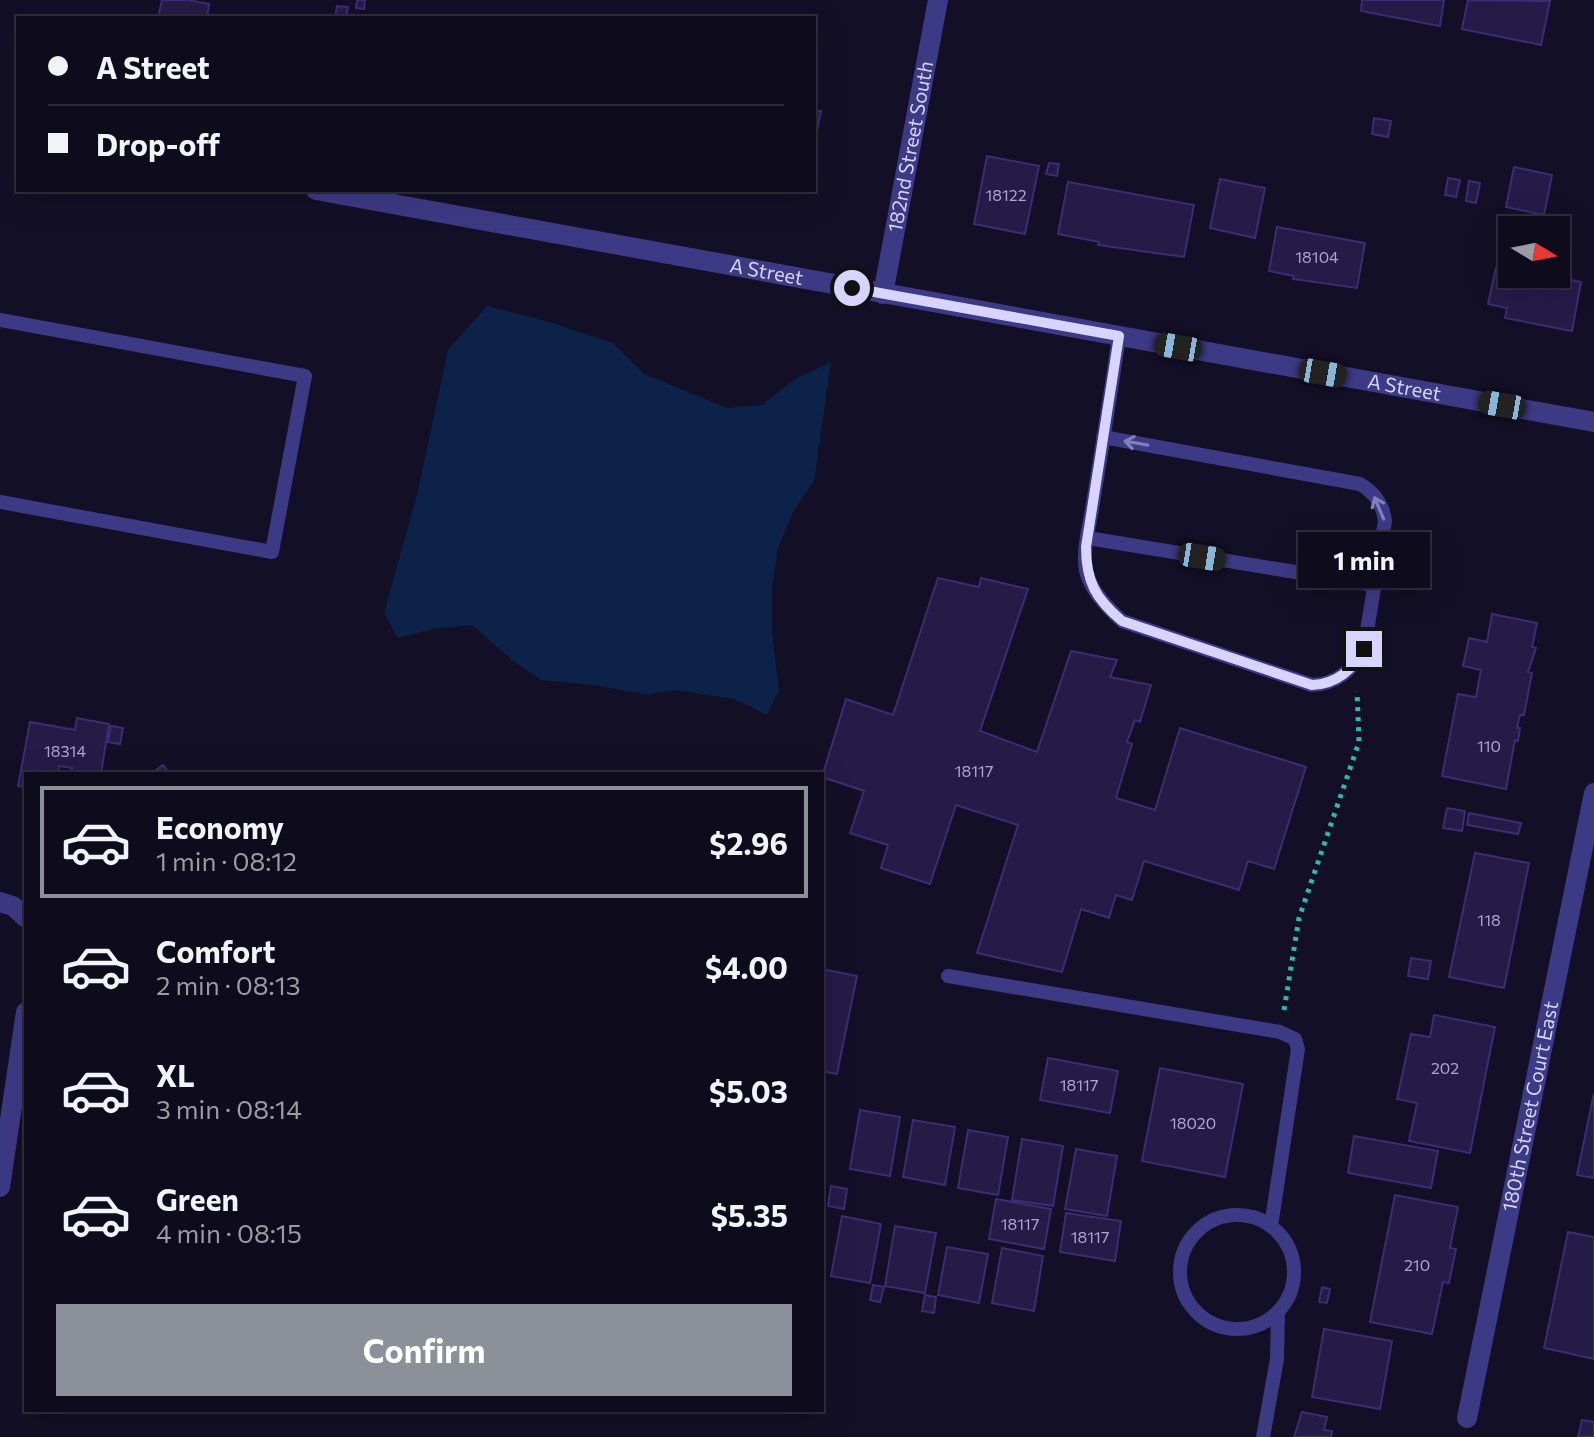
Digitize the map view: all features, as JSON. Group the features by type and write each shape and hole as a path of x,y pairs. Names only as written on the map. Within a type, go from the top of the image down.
{"street":[{"name":"182nd Street South","path":"883,294 938,0"},
{"name":"A Street","path":"327,192 1594,422"},
{"name":"180th Street Court East","path":"1467,1418 1594,793"},
{"path":"0,902 13,906 24,916"},
{"path":"0,1187 24,1025"}],"lane":[{"path":"0,320 305,376 272,552 0,502"},
{"path":"1103,437 1360,484 1370,490 1383,507 1385,521 1364,649 1356,662 1338,679 1312,685 1122,621 1107,608 1093,588 1086,570 1088,538 1103,437 1119,336"},
{"path":"1088,538 1374,585"},
{"path":"948,976 1280,1032 1295,1039 1298,1049 1271,1226"},
{"path":"1234,1215 1253,1217 1271,1226 1285,1240 1292,1258 1294,1278 1289,1296 1278,1312 1264,1323 1229,1329 1197,1313 1186,1298 1181,1281 1181,1263 1186,1246 1198,1230 1215,1220 1234,1215"},
{"path":"1263,1437 1277,1359 1278,1312"}],"path":[{"path":"1280,1032 1299,918 1359,742 1356,662"}],"water":[{"path":"487,306 613,343 644,374 727,408 762,405 795,379 831,362 814,481 794,510 778,548 772,587 772,632 779,690 767,715 734,699 675,690 648,695 541,680 513,661 472,625 434,629 398,638 384,613 418,491 448,350"}],"building":[{"path":"162,0 209,4 207,16 158,16"},
{"path":"357,0 365,0 364,9 356,8"},
{"path":"1362,0 1444,0 1440,26 1361,11"},
{"path":"1468,0 1550,1 1541,45 1462,29"},
{"path":"337,6 348,7 346,16 335,16"},
{"path":"816,110 821,111 816,136"},
{"path":"1374,118 1391,121 1388,137 1372,134"},
{"path":"987,156 1039,166 1025,234 974,224"},
{"path":"1049,163 1059,164 1057,176 1046,174"},
{"path":"1514,167 1552,175 1544,215 1506,207"},
{"path":"1448,178 1460,180 1456,197 1445,195"},
{"path":"1220,179 1265,188 1255,238 1210,228"},
{"path":"1469,181 1480,183 1476,203 1466,201"},
{"path":"1068,182 1194,205 1184,257 1098,245 1099,242 1058,234"},
{"path":"1277,227 1365,243 1357,288 1293,279 1294,276 1269,271"},
{"path":"1496,268 1498,288 1570,288 1570,280 1581,282 1572,331 1505,318 1507,308 1488,304"},
{"path":"938,578 979,587 981,578 1028,589 980,731 1037,752 1071,651 1117,660 1110,677 1151,685 1140,722 1135,720 1127,742 1132,744 1116,798 1155,810 1180,728 1306,767 1274,869 1248,861 1239,890 1144,861 1132,900 1116,895 1109,918 1081,909 1062,972 977,953 1018,825 956,805 930,884 881,868 888,845 850,833 864,791 824,778 824,772 846,699 893,715"},
{"path":"1492,614 1537,623 1532,647 1536,648 1528,672 1532,673 1524,715 1520,715 1517,728 1520,728 1518,741 1515,740 1506,789 1442,776 1458,694 1476,697 1481,670 1463,666 1469,638 1487,642"},
{"path":"77,718 109,724 101,772 71,772 72,768 59,766 58,772 24,772 24,787 18,786 30,722 75,730"},
{"path":"111,726 123,728 120,744 108,742"},
{"path":"163,765 168,772 154,772"},
{"path":"1447,808 1465,811 1462,831 1443,828"},
{"path":"1469,813 1521,823 1518,834 1467,825"},
{"path":"1475,853 1529,863 1504,988 1449,977"},
{"path":"1411,958 1431,961 1428,979 1408,976"},
{"path":"824,969 857,976 837,1074 824,1071"},
{"path":"1434,1015 1495,1027 1470,1153 1409,1141 1417,1103 1397,1099 1411,1034 1430,1037"},
{"path":"1048,1058 1118,1071 1110,1113 1040,1100"},
{"path":"1160,1068 1243,1084 1225,1177 1142,1161"},
{"path":"1594,1093 1594,1178 1577,1175"},
{"path":"860,1110 900,1117 890,1176 850,1169"},
{"path":"913,1120 955,1127 945,1185 903,1177"},
{"path":"968,1130 1008,1137 998,1195 958,1188"},
{"path":"1354,1136 1438,1151 1431,1188 1348,1173"},
{"path":"1022,1139 1063,1146 1053,1206 1012,1200"},
{"path":"1076,1149 1117,1156 1107,1216 1065,1209"},
{"path":"831,1186 847,1189 844,1209 828,1206"},
{"path":"1395,1195 1458,1207 1450,1248 1456,1249 1449,1283 1443,1282 1432,1334 1370,1322"},
{"path":"996,1199 1051,1209 1044,1249 989,1239"},
{"path":"1066,1213 1121,1221 1115,1261 1060,1252"},
{"path":"842,1216 881,1224 870,1283 831,1276"},
{"path":"895,1226 936,1233 925,1293 885,1286"},
{"path":"1568,1232 1594,1237 1594,1359 1544,1348"},
{"path":"947,1247 988,1254 979,1303 938,1295"},
{"path":"1002,1248 1043,1256 1034,1311 992,1303"},
{"path":"873,1285 884,1287 880,1302 870,1300"},
{"path":"1322,1287 1330,1289 1327,1303 1319,1302"},
{"path":"925,1295 936,1297 934,1313 922,1311"},
{"path":"1324,1329 1392,1341 1380,1409 1312,1397"},
{"path":"1302,1412 1327,1417 1324,1430 1332,1431 1331,1437 1294,1437"},
{"path":"1582,1420 1594,1422 1594,1437 1578,1437"}],"route":[{"path":"852,288 1119,336 1086,547 1086,570 1093,588 1107,608 1122,621 1312,685 1338,679 1356,662 1364,649"}]}
